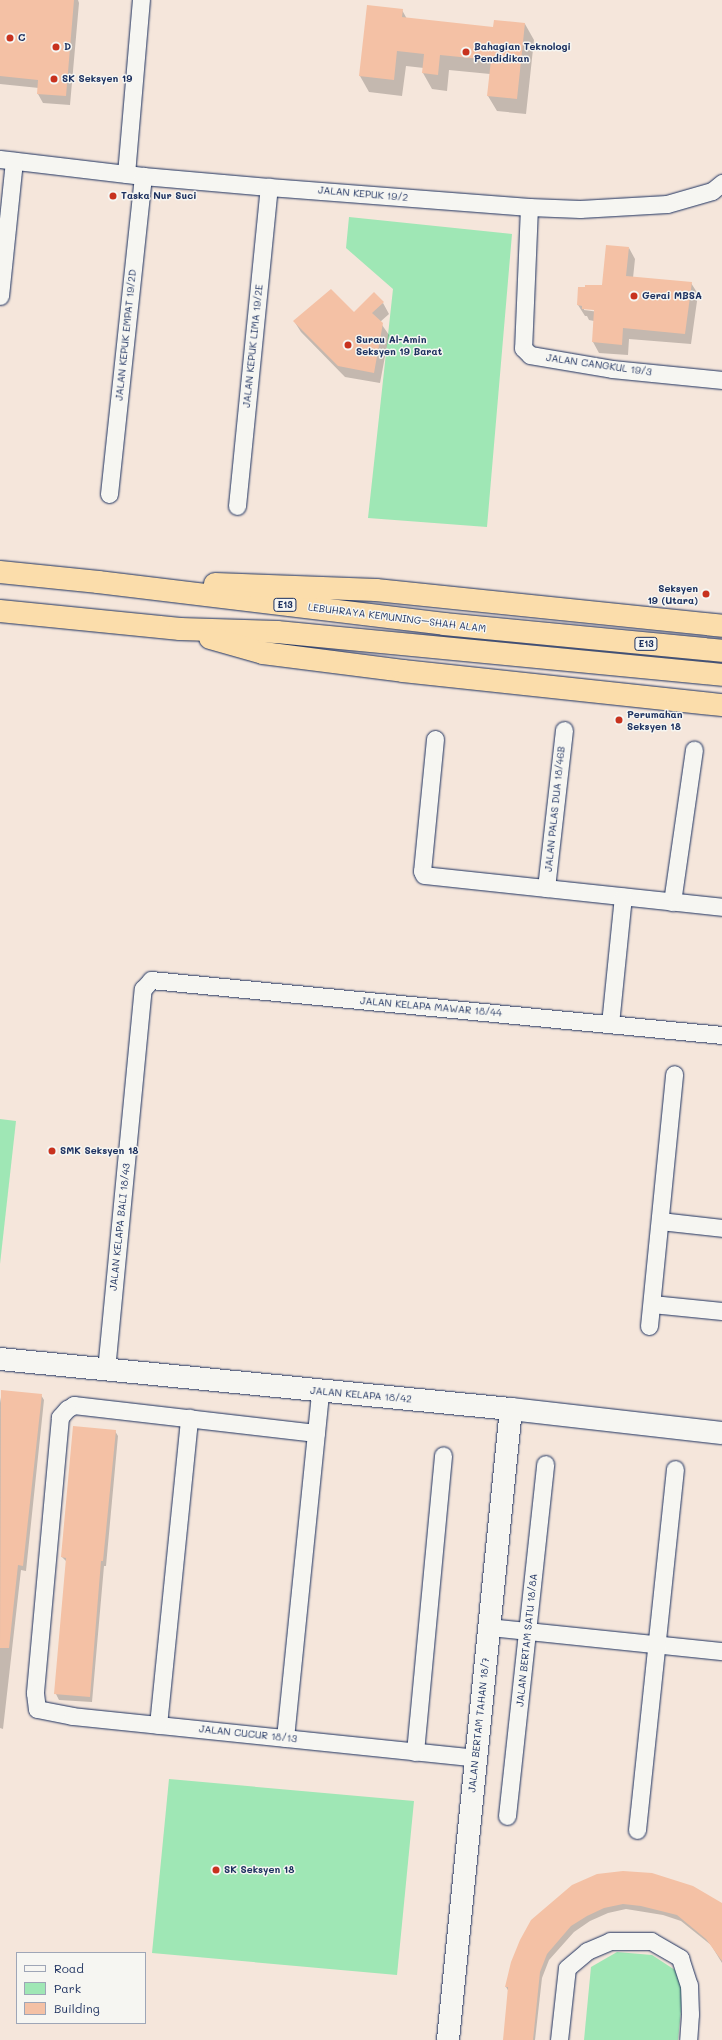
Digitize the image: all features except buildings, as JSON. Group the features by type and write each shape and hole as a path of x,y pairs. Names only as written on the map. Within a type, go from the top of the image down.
{"highway":[{"name":"LEBUHRAYA KEMUNING–SHAH ALAM","path":"0,572 98,582 444,624 722,651"},
{"path":"98,582 242,584 376,590 722,626"},
{"path":"0,611 180,629 277,632 722,675"},
{"path":"180,629 263,654 411,672 722,705"}],"street":[{"name":"JALAN KEPUK EMPAT 19/2D","path":"109,494 134,175 141,0"},
{"name":"JALAN KEPUK 19/2","path":"7,160 134,175 269,187 529,207 580,209 667,204 712,191 722,183"},
{"path":"0,296 7,160"},
{"name":"JALAN KEPUK LIMA 19/2E","path":"237,506 269,187"},
{"name":"JALAN CANGKUL 19/3","path":"529,207 523,348 530,355 612,369 722,380"},
{"name":"JALAN PALAS DUA 18/46B","path":"546,888 564,730"},
{"path":"435,739 422,871 424,875 722,907"},
{"path":"672,902 694,750"},
{"path":"610,1024 623,897"},
{"name":"JALAN KELAPA MAWAR 18/44","path":"143,989 151,980 722,1035"},
{"name":"JALAN KELAPA BALI 18/43","path":"106,1370 143,989"},
{"path":"649,1326 674,1074"},
{"path":"660,1222 722,1228"},
{"path":"652,1304 722,1311"},
{"name":"JALAN KELAPA 18/42","path":"0,1359 320,1392 511,1409 722,1432"},
{"path":"285,1738 320,1392"},
{"name":"JALAN CUCUR 18/13","path":"189,1418 74,1405 67,1408 60,1417 35,1693 37,1709 48,1713 476,1758"},
{"name":"JALAN BERTAM TAHAN 18/7","path":"448,2040 511,1409"},
{"path":"158,1725 189,1418 316,1432"},
{"path":"415,1752 444,1455"},
{"name":"JALAN BERTAM SATU 18/8A","path":"507,1816 545,1464"},
{"path":"637,1830 674,1469"},
{"path":"489,1627 528,1629 722,1651"},
{"path":"559,2040 567,1968 587,1950 610,1941 651,1941 680,1958 689,1985 690,2014 688,2040"}],"green space":[{"path":"349,217 512,234 487,527 368,518 393,289 346,248"},
{"path":"0,1119 16,1121 0,1264"},
{"path":"169,1779 414,1801 397,1975 152,1953"},
{"path":"617,1952 652,1955 675,1970 683,1992 678,2040 584,2040 591,1967"}],"place":[{"name":"C","path":"10,38"},
{"name":"D","path":"56,47"},
{"name":"Bahagian Teknologi Pendidikan","path":"466,52"},
{"name":"SK Seksyen 19","path":"54,79"},
{"name":"Taska Nur Suci","path":"113,196"},
{"name":"Gerai MBSA","path":"634,296"},
{"name":"Surau Al-Amin Seksyen 19 Barat","path":"348,345"},
{"name":"Seksyen 19 (Utara)","path":"706,594"},
{"name":"Perumahan Seksyen 18","path":"619,720"},
{"name":"SMK Seksyen 18","path":"52,1151"},
{"name":"SK Seksyen 18","path":"216,1870"}]}
